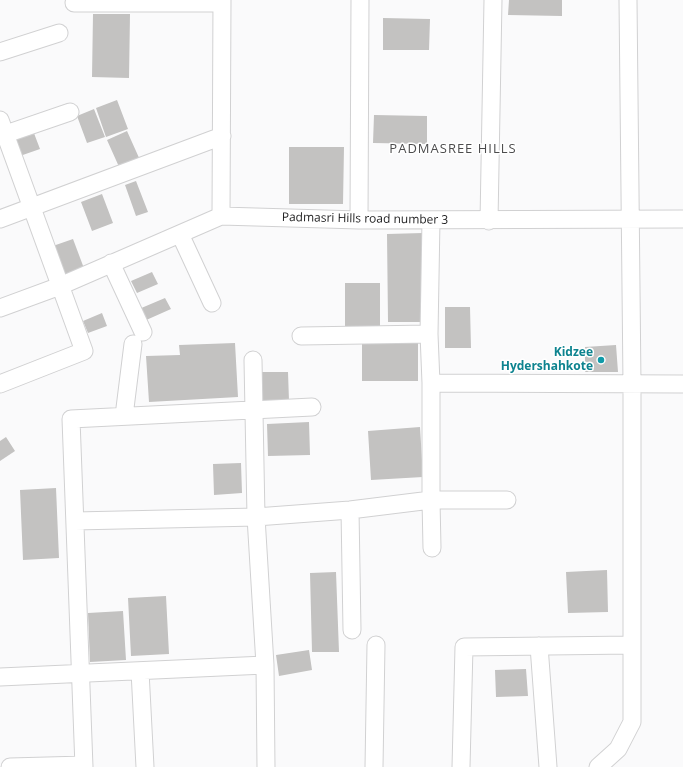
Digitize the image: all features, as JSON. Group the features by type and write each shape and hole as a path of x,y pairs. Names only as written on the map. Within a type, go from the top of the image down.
{"street":[{"path":"359,220 360,0"},
{"path":"489,221 493,0"},
{"path":"598,767 618,749 632,722 632,384 628,0"},
{"path":"74,3 222,1 221,216"},
{"path":"0,52 59,32"},
{"path":"0,384 84,351 32,207 2,130 70,112"},
{"path":"0,219 222,136"},
{"name":"Padmasri Hills road number 3","path":"0,308 60,286 221,216 359,220 683,220"},
{"path":"431,220 429,334 431,383 432,548"},
{"path":"180,234 212,303"},
{"path":"112,264 138,338 124,416"},
{"path":"301,336 429,334"},
{"path":"253,360 256,517 266,666 266,767"},
{"path":"431,383 683,384"},
{"path":"10,767 84,766 71,419 312,407"},
{"path":"74,521 256,517 350,510 431,500 507,500"},
{"path":"350,510 352,630"},
{"path":"374,767 376,645"},
{"path":"539,646 548,767"},
{"path":"461,767 464,647 632,646"},
{"path":"0,677 266,666"},
{"path":"140,671 145,767"}],"building":[{"path":"509,0 562,0 562,16 508,15"},
{"path":"93,14 130,14 129,78 92,77"},
{"path":"383,18 430,19 429,50 383,50"},
{"path":"117,100 128,129 106,137 96,108"},
{"path":"94,109 105,137 87,143 77,116"},
{"path":"374,115 427,116 427,144 373,143"},
{"path":"32,128 40,149 17,157 10,136"},
{"path":"127,131 140,160 120,169 107,140"},
{"path":"289,147 344,147 343,204 289,204"},
{"path":"136,181 148,212 136,216 125,185"},
{"path":"102,194 113,223 92,231 81,202"},
{"path":"423,233 424,322 388,322 387,234"},
{"path":"73,239 85,271 61,279 50,247"},
{"path":"152,272 158,284 137,293 131,281"},
{"path":"345,283 380,283 380,328 345,328"},
{"path":"165,298 171,309 144,321 139,309"},
{"path":"445,307 470,307 471,348 445,348"},
{"path":"102,313 107,326 88,333 83,321"},
{"path":"362,339 418,340 418,381 362,381"},
{"path":"235,343 238,397 149,402 146,356 180,355 179,345"},
{"name":"Kidzee Hydershahkote","path":"616,345 618,372 585,372 585,347"},
{"path":"257,372 288,372 289,401 257,401"},
{"path":"309,422 310,455 268,456 267,424"},
{"path":"420,427 423,477 371,480 368,431"},
{"path":"6,437 15,451 0,461 0,441"},
{"path":"241,463 242,493 214,495 213,464"},
{"path":"56,488 59,558 23,560 20,490"},
{"path":"607,570 608,612 568,613 566,572"},
{"path":"336,572 339,652 312,652 310,573"},
{"path":"166,596 169,654 131,656 128,598"},
{"path":"123,611 126,660 90,662 88,613"},
{"path":"309,650 312,670 279,676 276,655"},
{"path":"526,669 528,696 496,697 495,670"}],"place":[{"name":"Kidzee Hydershahkote","path":"601,360"}],"district":[{"name":"PADMASREE HILLS","path":"453,149"}]}
